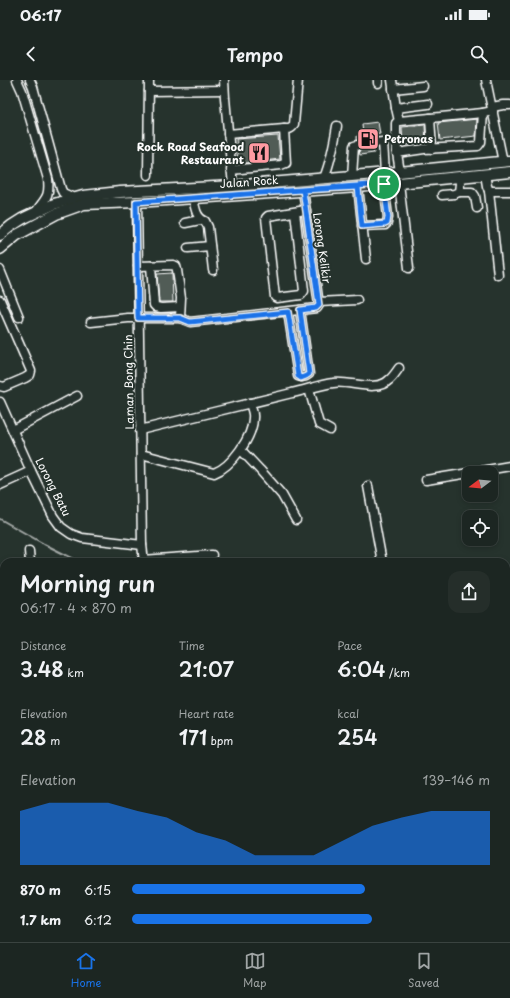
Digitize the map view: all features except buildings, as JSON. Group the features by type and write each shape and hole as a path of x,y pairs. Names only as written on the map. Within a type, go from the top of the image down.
{"main road":[{"name":"Jalan Rock","path":"0,235 11,226 34,213 54,204 83,196 120,192 232,186 507,162"},
{"name":"Jalan Rock","path":"0,248 17,235 56,214 84,204 136,202 358,187 510,172"}],"street":[{"path":"17,80 22,91 48,179 49,188 47,196 34,213"},
{"path":"30,80 61,189 63,193 74,198"},
{"path":"148,175 149,80"},
{"path":"224,80 232,186"},
{"path":"228,134 284,130 292,128 294,124 298,80"},
{"path":"392,80 399,121 396,123 396,131 400,172"},
{"path":"486,80 492,109 507,162"},
{"path":"393,90 423,86"},
{"path":"148,91 224,90"},
{"path":"396,108 428,104"},
{"path":"399,121 483,113 502,105 510,105"},
{"path":"397,153 478,146 481,142 483,113"},
{"path":"430,118 432,149"},
{"path":"324,178 329,167 337,126"},
{"path":"231,170 281,165 286,163 284,130"},
{"path":"372,143 382,142 385,173"},
{"path":"352,176 354,146 358,145"},
{"path":"485,174 489,192 498,275"},
{"path":"459,177 459,192"},
{"path":"399,183 409,268"},
{"path":"362,226 387,223 388,217 384,184"},
{"path":"358,187 366,259"},
{"name":"Lorong Kelikir","path":"303,190 318,305"},
{"path":"489,192 510,191"},
{"path":"442,195 459,192 472,192 475,196 477,208"},
{"path":"193,198 200,220"},
{"name":"Laman Bong Chin","path":"136,202 142,545 144,558"},
{"path":"294,212 304,291 301,295 277,298 275,297 266,218 268,216 306,210"},
{"path":"185,223 200,220 205,221 208,227 213,270"},
{"path":"188,248 210,246"},
{"path":"138,266 176,266 181,298 180,318"},
{"path":"151,266 154,305 156,308 180,307"},
{"path":"0,270 19,317"},
{"path":"283,297 298,376 301,378 309,374 300,310"},
{"path":"0,300 31,371 30,375 25,378 4,387 0,386"},
{"path":"91,322 128,318 180,318 190,322 286,312 318,305 357,300"},
{"path":"140,430 335,382 352,383 363,386 381,385 388,381 399,368"},
{"path":"309,389 319,424 330,430"},
{"path":"13,430 77,396"},
{"name":"Lorong Batu","path":"0,402 31,471 53,516 61,527 71,534 82,538 142,545"},
{"path":"141,454 214,473 218,472 241,450 247,440 254,417 250,403"},
{"path":"241,450 282,495 296,520"},
{"path":"498,468 510,466"},
{"path":"0,485 31,471"},
{"path":"426,480 462,474"},
{"path":"368,486 381,558"},
{"path":"29,551 30,558"},
{"path":"178,558 212,555"}],"waterway":[{"path":"0,519 72,558"}],"tunnel":[{"path":"358,145 372,143"}],"place":[{"name":"Petronas","path":"368,139"},
{"name":"Rock Road Seafood Restaurant","path":"259,153"}],"route":[{"path":"384,184 388,217 387,223 362,226 358,187 303,190 319,305 316,308 300,310 309,374 306,376 301,378 298,376 288,312 190,322 180,318 138,318 136,202 384,184"}]}
